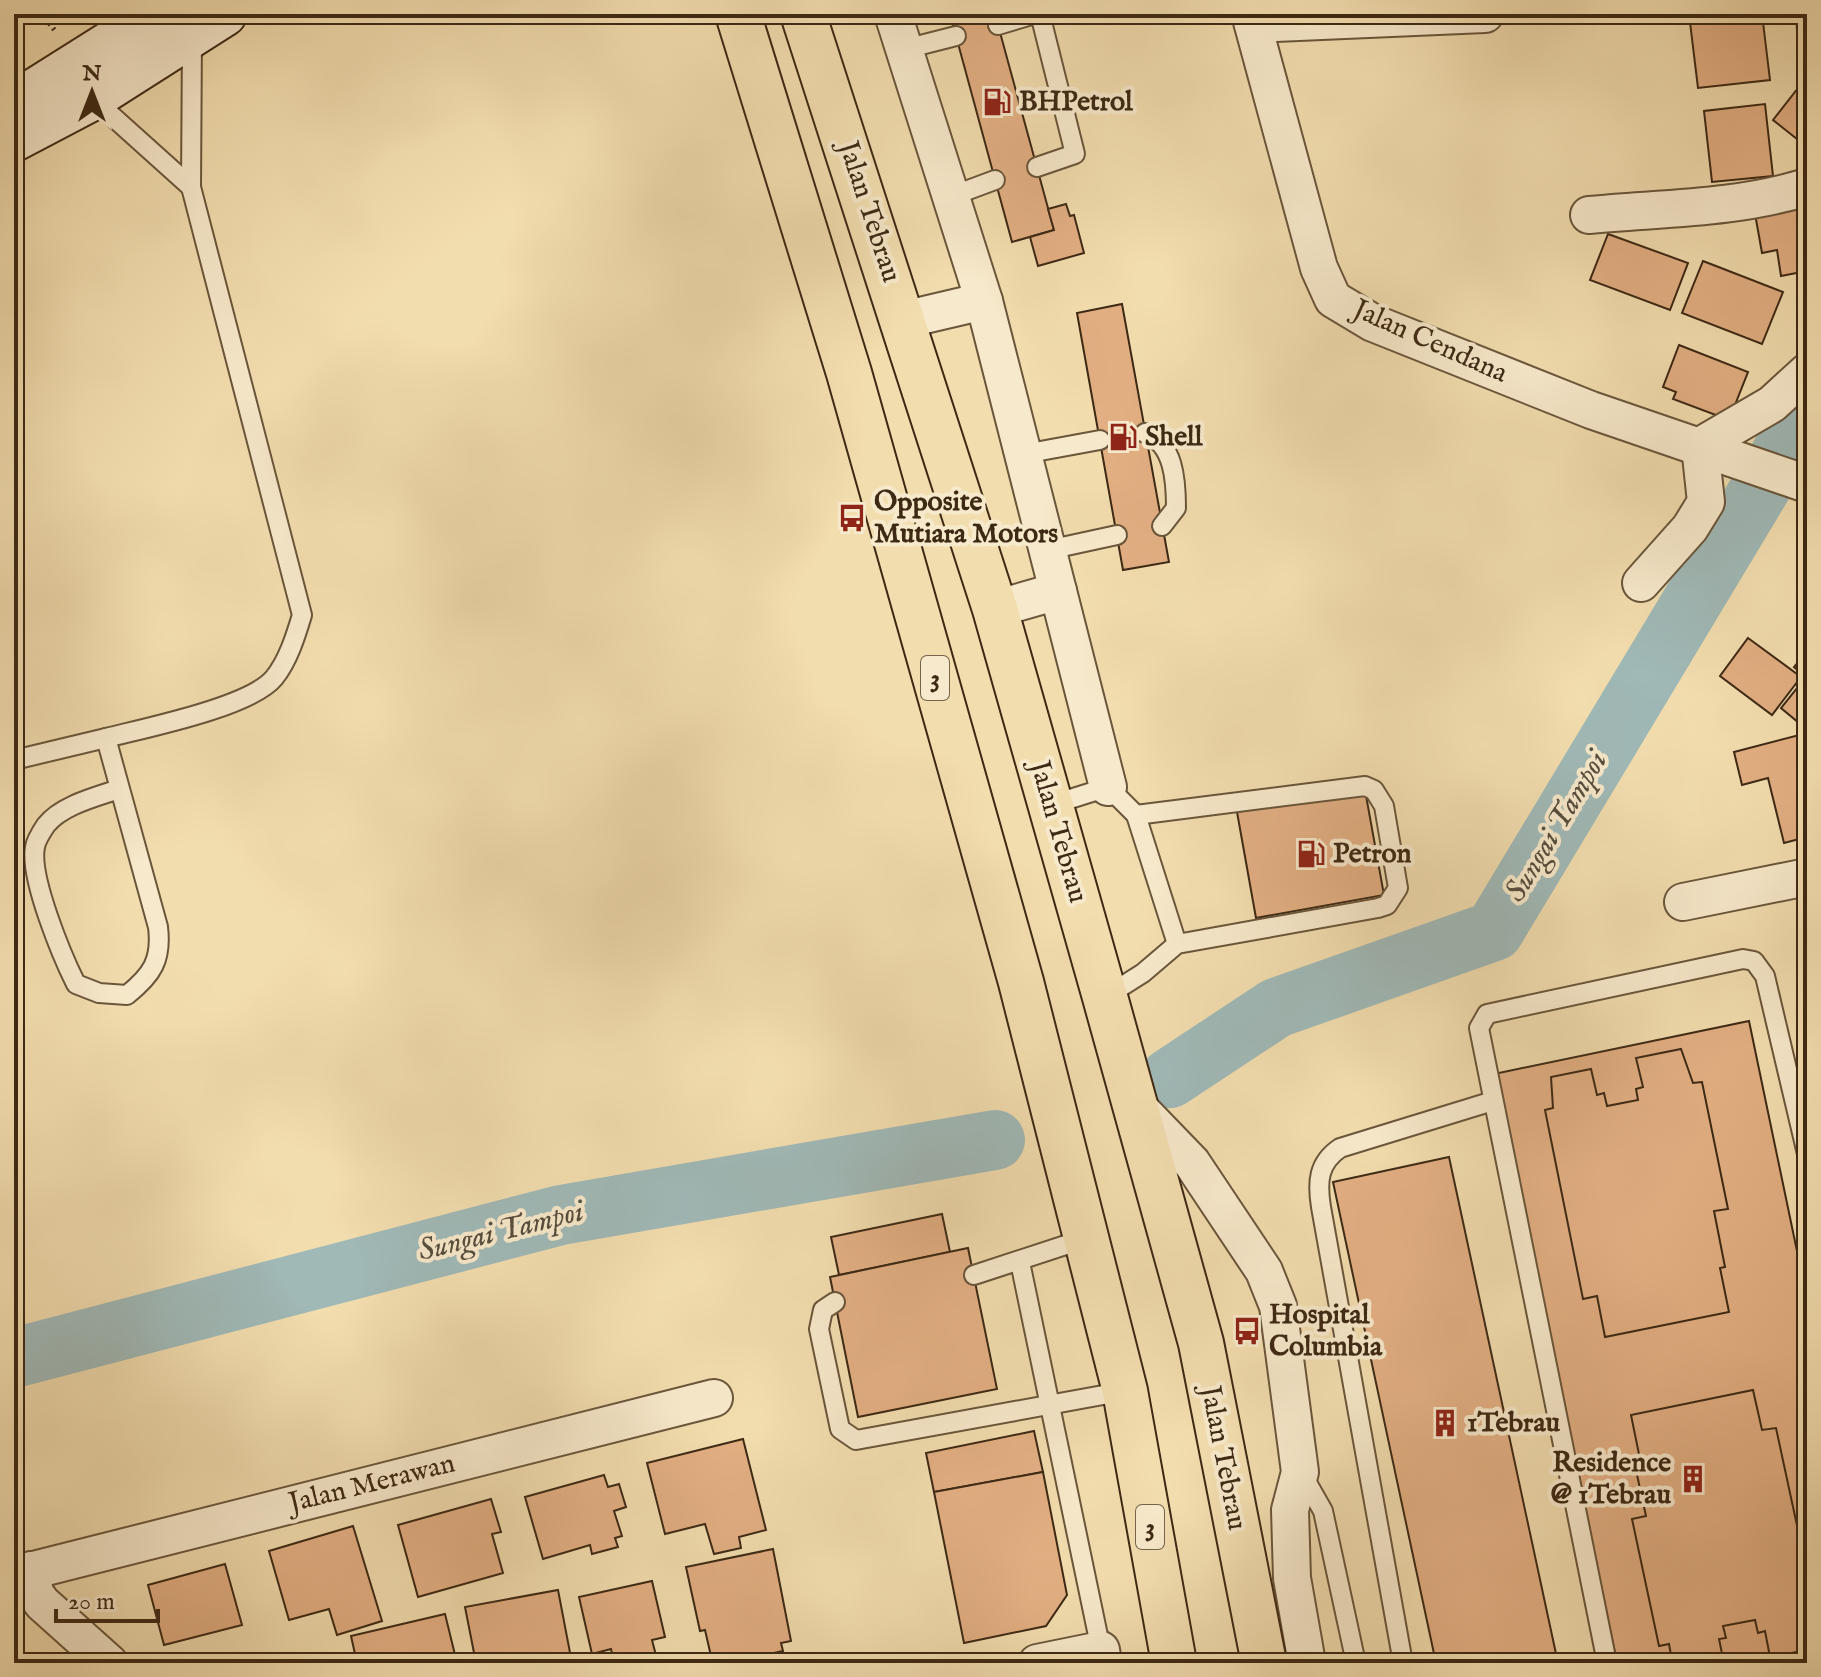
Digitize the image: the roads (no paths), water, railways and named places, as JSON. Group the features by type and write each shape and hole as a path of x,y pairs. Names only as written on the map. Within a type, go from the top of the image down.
{"highway":[{"name":"3","path":"738,14 849,373 1021,982 1125,1391 1174,1663"},
{"name":"Jalan Tebrau","path":"803,14 995,609 1135,1104 1201,1343 1264,1663"}],"main road":[{"path":"14,139 92,98 191,21"},
{"path":"14,104 191,21"}],"street":[{"path":"893,14 984,301 1108,787"},
{"path":"1252,19 1485,14"},
{"name":"Jalan Cendana","path":"1252,19 1319,268 1333,299 1373,323 1562,399 1807,484"},
{"path":"1589,215 1694,209 1765,200 1807,187"},
{"path":"903,320 984,301"},
{"path":"1641,583 1690,528 1706,502 1710,450 1772,404 1807,372"},
{"path":"995,609 1058,591"},
{"path":"1683,902 1807,877"},
{"path":"1135,1104 1192,1163 1264,1271 1278,1306 1300,1472 1290,1510 1292,1578 1307,1663"},
{"name":"Jalan Merawan","path":"109,1663 42,1603 22,1572 714,1398"},
{"path":"1037,1663 1102,1657"}],"lane":[{"path":"998,25 1038,14 1075,154 1037,167"},
{"path":"14,760 229,704 260,691 275,677 296,636 302,615 191,187 191,21"},
{"path":"905,49 956,36"},
{"path":"92,98 191,187"},
{"path":"952,196 995,180"},
{"path":"1145,433 1158,438 1169,455 1176,508 1162,526"},
{"path":"1024,454 1100,440"},
{"path":"1048,550 1117,535"},
{"path":"106,738 158,927 161,949 151,976 127,995 99,993 76,984 59,951 34,863 35,844 48,822 82,802 119,789"},
{"path":"1105,997 1143,973 1177,944 1387,905 1395,897 1399,879 1384,806 1374,790 1356,786 1136,815"},
{"path":"1051,805 1108,787 1136,815 1177,944"},
{"path":"1607,1663 1479,1028 1487,1014 1743,959 1754,961 1765,976 1807,1154"},
{"path":"1403,1663 1321,1207 1320,1171 1328,1156 1340,1148 1493,1101"},
{"path":"974,1275 1087,1238"},
{"path":"1020,1262 1102,1657"},
{"path":"835,1302 823,1310 819,1329 840,1429 856,1440 1125,1391"},
{"path":"1300,1472 1323,1511 1356,1663"}],"waterway":[{"name":"Sungai Tampoi","path":"1170,1078 1276,1008 1494,931 1799,424 1807,417"},
{"name":"Sungai Tampoi","path":"14,1358 561,1215 995,1140"}],"place":[{"name":"BHPetrol","path":"997,102"},
{"name":"Shell","path":"1123,437"},
{"name":"Opposite Mutiara Motors","path":"852,518"},
{"name":"Petron","path":"1311,854"},
{"name":"Hospital Columbia","path":"1247,1331"},
{"name":"1Tebrau","path":"1445,1423"},
{"name":"Residence @ 1Tebrau","path":"1693,1479"}]}
